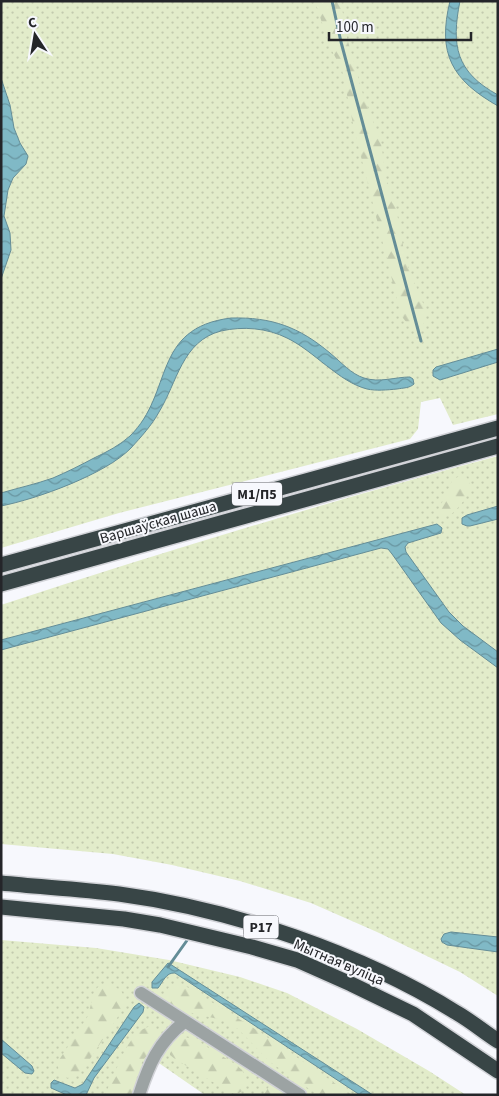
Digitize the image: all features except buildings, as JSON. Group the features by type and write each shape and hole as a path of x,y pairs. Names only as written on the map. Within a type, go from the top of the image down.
{"highway":[{"name":"Варшаўская шаша","path":"1,565 498,428"},
{"name":"Варшаўская шаша","path":"1,584 498,446"},
{"name":"Мытная вуліца","path":"1,883 118,894 164,902 281,932 326,949 392,978 457,1013 498,1041"},
{"name":"Мытная вуліца","path":"1,907 124,919 160,925 297,960 413,1014 498,1071"}],"street":[{"path":"141,993 300,1095"},
{"path":"138,1095 152,1059 169,1034 184,1022"}],"green space":[{"path":"1,1 498,1 498,414 453,425 440,398 421,402 418,429 410,439 119,513 1,548"},
{"path":"315,1 341,2 347,38 364,98 381,142 386,178 396,208 406,262 425,308 425,321 419,327 410,325 401,315 354,129 342,70 329,45"},
{"path":"498,456 498,996 460,972 377,932 311,903 240,881 172,865 113,854 1,844 1,605 248,527"},
{"path":"463,475 470,484 467,496 450,515 441,514 439,509 452,481"},
{"path":"1,940 96,948 169,960 240,977 287,993 357,1029 466,1095 205,1095 153,1059 139,1095 1,1095"},
{"path":"106,984 122,992 125,1000 123,1009 84,1068 79,1073 68,1078 63,1076 59,1072 59,1060 88,1016 94,992 98,987"},
{"path":"176,984 187,987 252,1027 352,1095 318,1095 270,1062 238,1029 222,1020 179,1010 168,1002 165,997 165,992 171,985"},
{"path":"152,1026 157,1030 158,1040 141,1064 133,1095 104,1095 128,1045 143,1029"},
{"path":"179,1036 194,1039 235,1064 246,1077 244,1090 239,1093 231,1093 170,1055 169,1044"},
{"path":"271,1084 287,1095 263,1095"}],"water":[{"path":"450,1 460,1 456,31 460,56 465,67 473,77 498,95 498,106 469,86 452,64 447,51 446,36 446,20"},
{"path":"1,78 10,105 14,128 28,156 26,164 13,178 8,190 4,216 10,233 11,250 1,279"},
{"path":"231,318 259,319 284,325 319,344 350,371 359,376 382,380 410,377 413,379 414,384 397,389 367,389 346,380 307,350 287,338 255,329 221,331 208,336 189,353 153,422 120,458 70,484 33,498 1,506 1,493 53,478 108,451 130,436 144,419 175,348 188,335 205,324"},
{"path":"498,349 498,362 440,380 433,376 433,370 436,367"},
{"path":"498,506 498,519 470,526 462,524 462,518 467,515"},
{"path":"437,524 442,528 441,533 408,543 405,547 406,552 449,612 463,626 498,652 498,668 460,640 441,623 388,549 381,548 1,650 1,640"},
{"path":"451,932 498,937 498,952 447,945 441,939 444,934"},
{"path":"168,963 373,1095 360,1095 175,973 169,974 158,988 152,988 152,982"},
{"path":"139,1003 144,1007 143,1012 94,1078 86,1095 67,1095 51,1088 51,1083 54,1080 75,1088 83,1084 134,1007"},
{"path":"1,1039 32,1066 34,1071 32,1074 25,1073 1,1053"}],"waterway":[{"path":"332,1 341,42 421,341"},
{"path":"168,967 188,939"}]}
